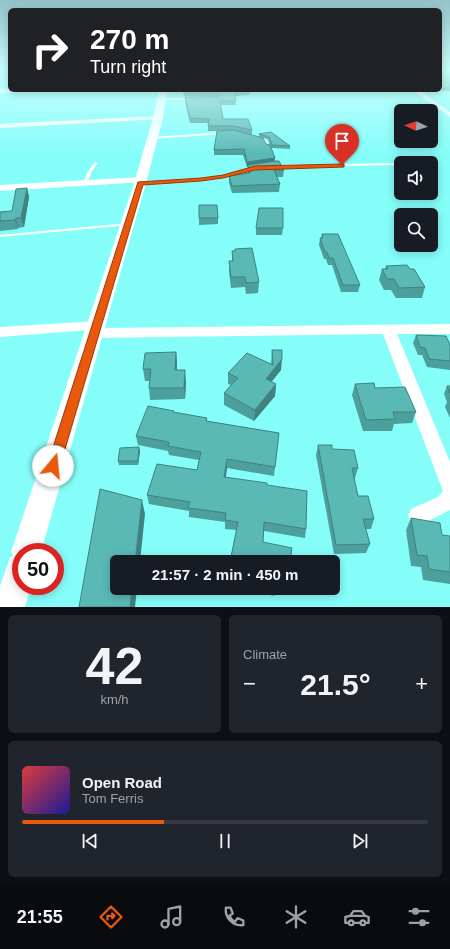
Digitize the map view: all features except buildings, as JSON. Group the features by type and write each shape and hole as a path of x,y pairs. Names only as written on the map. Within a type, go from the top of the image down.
{"main road":[{"path":"26,543 96,329 141,182 162,98"}],"street":[{"path":"427,98 450,115"},
{"path":"0,126 158,118"},
{"path":"0,188 85,183 141,182"},
{"path":"0,332 96,329 450,329"},
{"path":"388,330 450,485"},
{"path":"418,516 445,503 450,497"}],"lane":[{"path":"190,98 194,99"},
{"path":"152,138 226,133"},
{"path":"254,137 266,141 268,148"},
{"path":"85,183 96,163"},
{"path":"268,167 394,164"},
{"path":"141,182 201,179 223,176 249,169 262,168"},
{"path":"0,236 128,224"}],"route":[{"path":"53,466 140,183 163,183 201,179 223,176 255,168 342,165"}]}
